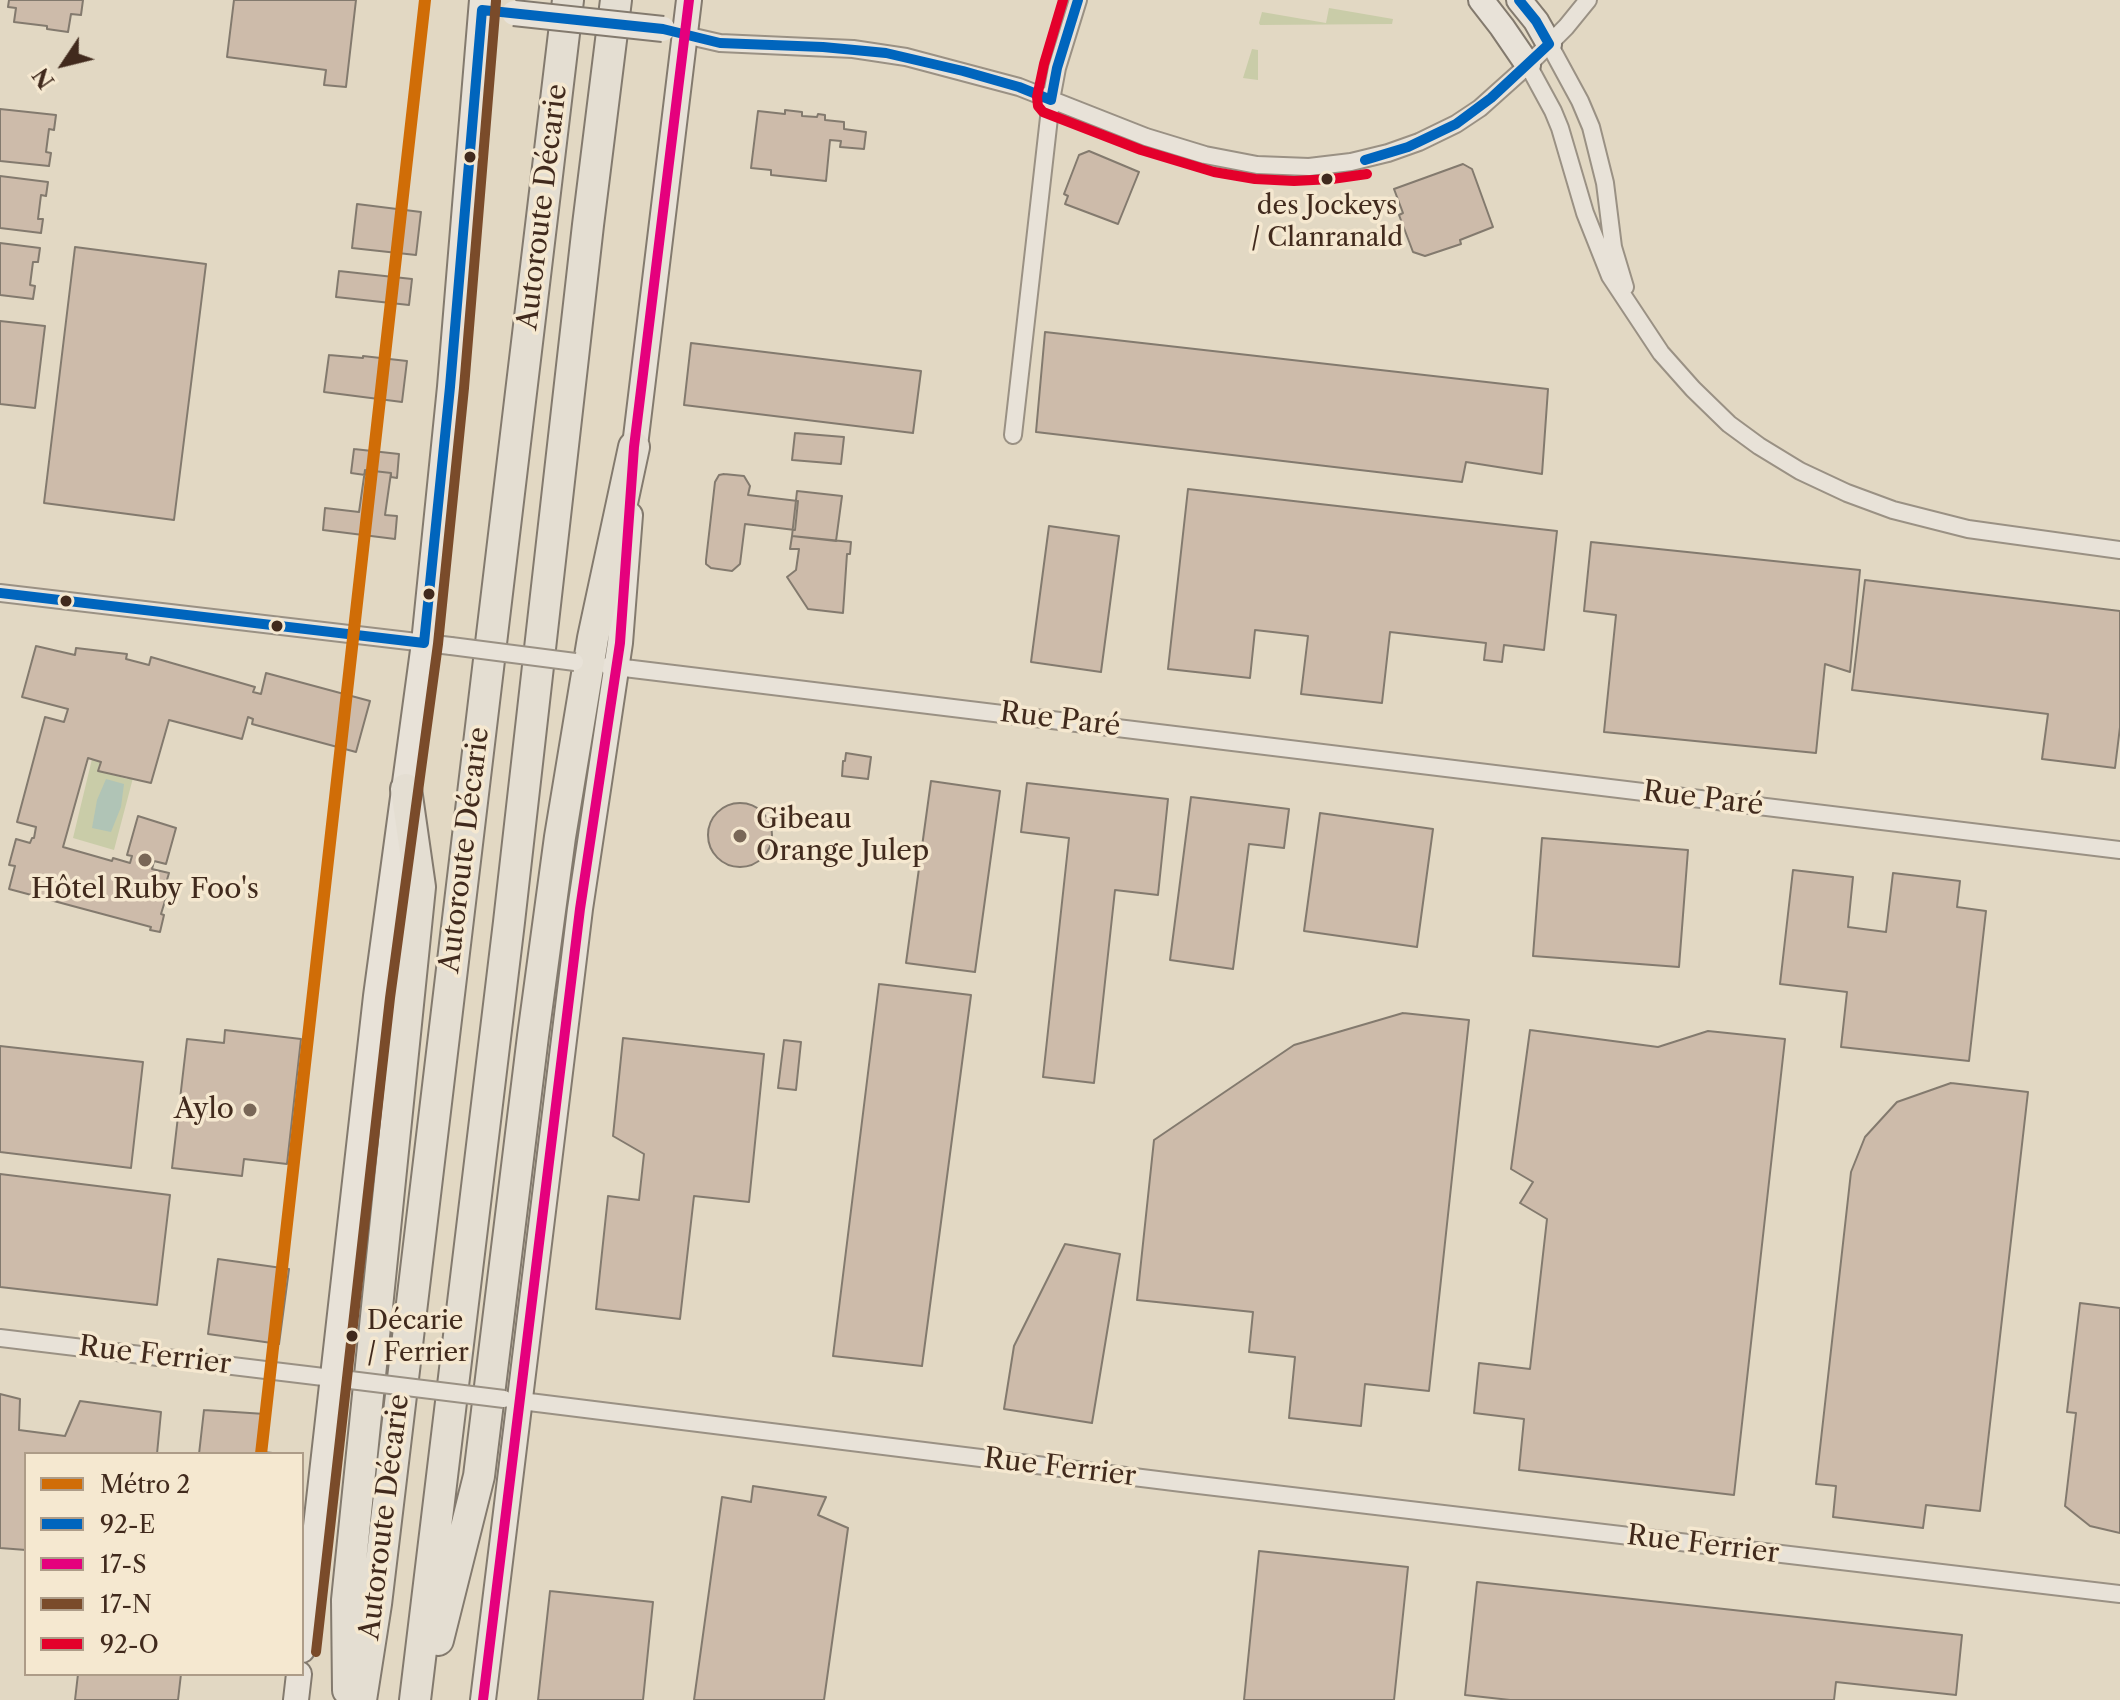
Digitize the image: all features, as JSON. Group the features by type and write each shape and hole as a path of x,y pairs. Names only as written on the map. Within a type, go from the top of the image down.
{"highway":[{"name":"Autoroute Décarie","path":"361,1700 376,1604 568,0"},
{"name":"Autoroute Décarie","path":"415,1700 616,0"},
{"path":"422,1700 479,1476 560,837 634,447"},
{"path":"348,1700 347,1600 420,887 406,789"}],"main road":[{"path":"634,447 674,32 689,0"},
{"path":"1481,0 1528,65"},
{"path":"1519,0 1549,44"},
{"path":"304,1636 341,1379 376,996 424,643 450,387 482,5 514,13 674,32"},
{"path":"483,1700 512,1400 579,922 593,664"},
{"path":"296,1700 299,1676"}],"street":[{"path":"1013,435 1051,100 1057,68 1078,0"},
{"path":"674,32 720,43 886,53 1019,87 1157,141 1216,158 1268,166 1321,166 1376,157 1433,136 1480,108 1528,65 1573,20 1588,0"},
{"path":"1549,44 1591,127 1601,165 1613,247 1639,317 1653,342"},
{"path":"1528,65 1560,128 1599,252 1624,299 1653,342 1693,389 1729,424 1800,471 1847,493 1902,513 1968,529 2120,550"},
{"name":"Rue Paré","path":"0,593 2120,850"},
{"name":"Rue Ferrier","path":"0,1338 2120,1594"}],"green space":[{"path":"1329,8 1393,19 1392,24 1259,23 1262,12 1326,23"},
{"path":"1252,49 1258,50 1258,80 1243,78"},
{"path":"92,759 101,762 99,771 133,778 114,850 73,838"}],"shaded area":[{"path":"106,779 124,784 121,807 111,832 92,828 97,800"}],"building":[{"path":"9,0 83,0 81,15 71,14 68,32 14,22 16,8 8,7"},
{"path":"234,0 356,0 346,87 324,85 326,70 227,57"},
{"path":"0,109 56,115 54,130 49,129 46,152 51,153 49,166 0,161"},
{"path":"785,110 802,112 802,116 825,115 825,120 844,122 844,129 866,132 864,149 840,147 841,141 830,140 826,181 771,175 771,170 751,168 758,111 785,114"},
{"path":"1089,151 1139,172 1118,224 1065,204 1068,196 1064,194 1079,155"},
{"path":"1463,164 1472,169 1493,227 1460,240 1461,244 1425,256 1413,252 1399,215 1403,213 1394,189"},
{"path":"0,176 48,182 46,196 41,195 38,219 43,219 41,233 0,228"},
{"path":"357,204 421,212 416,255 352,248"},
{"path":"0,243 40,248 38,262 33,262 30,285 35,286 33,299 0,295"},
{"path":"75,247 206,264 174,520 44,503"},
{"path":"339,271 412,279 409,305 336,297"},
{"path":"0,321 45,326 35,408 0,404"},
{"path":"1045,332 1548,389 1542,474 1466,462 1462,482 1036,432"},
{"path":"691,343 921,371 913,433 684,405"},
{"path":"329,355 407,361 402,402 324,392"},
{"path":"795,433 844,437 841,464 792,460"},
{"path":"354,449 399,454 397,478 391,477 391,473 365,470 365,475 351,473"},
{"path":"365,470 391,473 385,515 397,516 395,539 323,530 325,508 359,512"},
{"path":"719,475 744,476 750,486 748,495 798,501 795,530 745,524 740,564 732,571 711,568 706,564 715,482"},
{"path":"1188,489 1557,531 1544,650 1504,645 1502,662 1484,660 1486,643 1390,632 1382,703 1301,694 1308,636 1255,630 1250,678 1168,669"},
{"path":"797,491 842,496 836,541 792,536"},
{"path":"1049,526 1119,536 1101,672 1031,662"},
{"path":"792,536 851,542 850,554 847,554 843,613 808,609 787,577 796,570 799,549 790,549"},
{"path":"1591,542 1860,570 1850,672 1825,664 1816,753 1604,732 1616,615 1584,611"},
{"path":"1865,580 2120,611 2120,727 2115,768 2042,759 2048,714 1852,690"},
{"path":"36,646 75,655 76,648 127,654 126,659 149,665 151,657 255,687 253,692 261,694 266,673 370,701 356,752 252,724 253,719 248,717 242,739 169,720 151,783 98,771 101,762 88,758 63,847 130,863 132,856 127,855 138,816 176,828 166,864 154,861 152,869 169,873 160,932 9,889 15,866 9,865 16,839 30,843 34,838 36,827 17,822 45,717 64,722 68,709 22,697"},
{"path":"846,753 871,757 868,779 842,776"},
{"path":"931,781 1000,791 975,972 906,963"},
{"path":"1027,783 1168,799 1158,895 1115,890 1094,1083 1043,1077 1069,838 1021,832"},
{"path":"1191,797 1289,809 1284,848 1249,844 1233,969 1170,960"},
{"name":"Gibeau Orange Julep","path":"734,803 746,803 763,812 770,823 770,847 763,858 746,867 734,867 722,862 713,853 708,841 708,829 713,817 722,808"},
{"path":"1320,813 1433,829 1417,947 1304,931"},
{"path":"1542,838 1688,850 1679,967 1533,956"},
{"path":"1793,870 1853,877 1848,927 1886,932 1893,873 1960,881 1957,907 1986,911 1969,1061 1841,1047 1847,992 1780,984"},
{"path":"879,984 971,995 922,1366 833,1356"},
{"path":"1403,1013 1469,1020 1429,1391 1365,1384 1361,1426 1289,1418 1295,1357 1249,1352 1253,1312 1137,1300 1154,1140 1294,1045"},
{"path":"225,1030 301,1039 287,1164 244,1159 242,1176 172,1168 187,1039 224,1043"},
{"path":"1530,1030 1658,1047 1708,1031 1785,1039 1734,1495 1519,1470 1524,1419 1474,1413 1479,1363 1530,1369 1547,1219 1520,1203 1533,1182 1511,1169"},
{"path":"623,1038 764,1054 749,1202 694,1196 680,1319 596,1309 608,1196 639,1200 644,1154 613,1136"},
{"path":"784,1040 801,1042 796,1090 778,1088"},
{"path":"0,1046 143,1062 131,1168 0,1152"},
{"path":"1951,1083 2028,1092 1980,1511 1926,1505 1923,1528 1833,1517 1836,1486 1816,1484 1851,1172 1865,1137 1897,1102"},
{"path":"0,1174 170,1195 157,1305 0,1287"},
{"path":"1065,1244 1120,1254 1092,1423 1004,1409 1014,1346"},
{"path":"218,1259 289,1269 279,1344 208,1334"},
{"path":"2080,1303 2120,1308 2120,1533 2090,1526 2065,1506 2076,1413 2067,1412"},
{"path":"0,1394 20,1399 19,1430 65,1436 80,1401 161,1412 157,1452 24,1452 24,1550 0,1548"},
{"path":"204,1410 265,1414 263,1452 199,1452"},
{"path":"753,1486 826,1497 818,1515 848,1528 824,1700 694,1700 722,1497 751,1502"},
{"path":"1259,1551 1408,1567 1394,1700 1244,1700"},
{"path":"1477,1582 1962,1635 1956,1695 1836,1682 1834,1700 1510,1700 1465,1695"},
{"path":"550,1591 653,1602 643,1700 538,1700"},
{"path":"78,1676 181,1676 178,1700 75,1700"}],"metro line":[{"name":"2","path":"261,1452 425,0"}],"transit line":[{"name":"17-S","path":"483,1700 580,909 620,643 634,447 689,0"},
{"name":"92-O","path":"1063,0 1037,97 1038,106 1043,112 1141,150 1214,172 1294,181 1367,174"},
{"name":"92-E","path":"0,593 424,643 450,387 482,10 663,29 720,43 886,53 963,71 1051,100 1057,68 1078,0"},
{"name":"92-E","path":"1365,160 1408,147 1456,124 1491,98 1549,44 1519,0"},
{"name":"17-N","path":"316,1652 390,998 438,644 464,388 496,1"}],"place":[{"name":"des Jockeys / Clanranald","path":"1327,179"},
{"name":"Gibeau Orange Julep","path":"740,836"},
{"name":"Hôtel Ruby Foo's","path":"145,860"},
{"name":"Aylo","path":"250,1110"},
{"name":"Décarie / Ferrier","path":"352,1336"}]}
